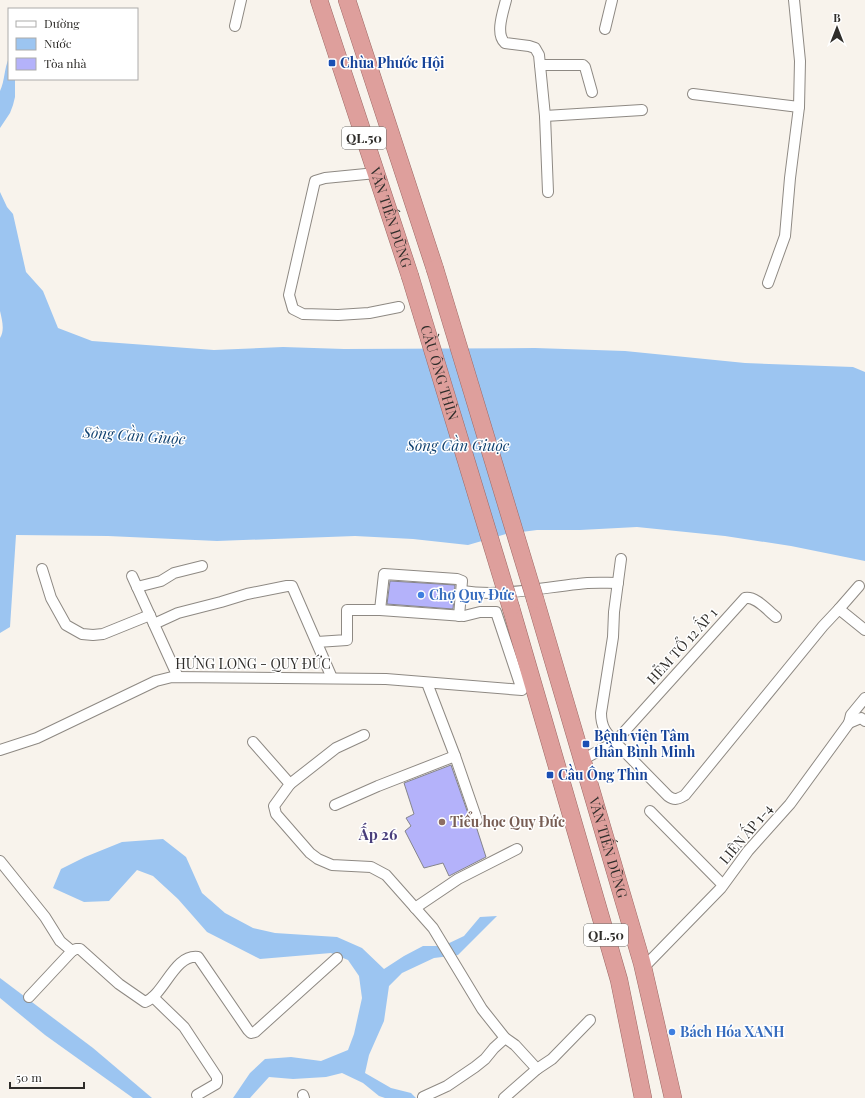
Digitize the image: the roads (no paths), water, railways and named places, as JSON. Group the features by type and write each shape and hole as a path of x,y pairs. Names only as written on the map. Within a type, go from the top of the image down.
{"highway":[{"name":"VĂN TIẾN DŨNG","path":"319,0 410,276"},
{"name":"VĂN TIẾN DŨNG","path":"348,0 435,268"},
{"name":"CẦU ÔNG THÌN","path":"435,268 535,599"},
{"name":"CẦU ÔNG THÌN","path":"410,276 511,608"},
{"name":"VĂN TIẾN DŨNG","path":"535,599 643,968 672,1098"},
{"name":"VĂN TIẾN DŨNG","path":"511,608 620,980 644,1098"}],"street":[{"path":"235,26 241,0"},
{"path":"506,0 500,33 503,41 505,43 535,48 539,55 545,116 548,192"},
{"path":"604,28 612,0"},
{"path":"768,283 785,236 790,178 799,108 800,61 794,0"},
{"path":"540,65 583,65 585,67 592,92"},
{"path":"693,94 799,108"},
{"path":"545,116 642,110"},
{"path":"376,173 325,178 315,181 289,295 293,309 302,314 338,315 369,313 398,307"},
{"path":"621,559 614,612 613,637 601,720 603,728 668,796 673,799 678,799 684,795 818,632 859,586"},
{"path":"137,587 161,581 174,573 202,566"},
{"path":"42,569 52,598 66,625 82,634 94,635 103,634 152,619 247,594 292,586 332,678"},
{"path":"316,642 346,640 347,610 380,610 459,616 462,581 460,579 384,574 380,610"},
{"path":"132,576 178,677"},
{"path":"462,591 487,594 510,593 580,584 618,583"},
{"name":"HẺM TỔ 12 ẤP 1","path":"616,742 745,598 750,597 755,600 776,617"},
{"path":"839,609 865,630"},
{"name":"HƯNG LONG - QUY ĐỨC","path":"0,750 37,738 156,681 168,678 386,679 522,690 496,612 480,612 459,616"},
{"path":"427,683 455,756 477,820"},
{"name":"LIÊN ẤP 1-4","path":"643,968 721,888 722,884 748,851 790,804 849,723 851,715 865,698"},
{"path":"849,723 861,718 865,720"},
{"path":"364,736 336,748 290,784 274,806 276,814 310,853 318,859 332,865 371,867 386,875 433,928 482,1010 505,1038 515,1046 537,1069"},
{"path":"253,742 290,784"},
{"path":"582,760 616,742"},
{"path":"335,806 378,786 455,756"},
{"path":"650,811 722,884"},
{"path":"415,908 458,879 517,849"},
{"path":"0,861 45,917 60,941 72,951"},
{"path":"29,997 72,951 76,949 80,949 119,984 145,1002 153,997 181,963 188,958 198,957 251,1033 255,1032 337,958"},
{"path":"153,997 184,1027 217,1078 216,1084 197,1095"},
{"path":"504,1098 537,1069 552,1059 590,1020"},
{"path":"424,1097 448,1086 475,1067 505,1038"}],"water":[{"path":"8,61 8,80 15,80 15,97 10,113 0,128 0,91"},
{"name":"Sông Cần Giuộc","path":"0,192 7,207 13,214 26,272 43,291 58,328 92,341 214,350 283,347 344,349 535,348 625,351 745,363 853,367 865,372 865,561 791,546 725,536 637,527 580,530 537,530 506,534 468,545 413,539 355,536 217,541 108,536 16,535 10,627 0,633 0,338 3,328 0,311"},
{"path":"163,839 186,857 202,893 225,913 253,928 275,933 337,937 362,948 384,969 423,946 443,946 464,936 480,917 497,916 458,955 434,958 402,973 389,986 384,1021 369,1055 365,1073 391,1088 411,1093 416,1098 385,1098 379,1096 363,1083 342,1073 326,1077 293,1079 269,1077 250,1098 233,1098 250,1073 265,1059 291,1057 321,1061 348,1050 354,1034 362,998 359,976 348,960 331,953 260,959 207,932 178,899 153,876 137,870 109,901 84,902 53,888 61,869 85,857 122,842"},
{"path":"0,978 93,1048 152,1098 133,1098 45,1035 0,998"}],"place":[{"name":"Chùa Phước Hội","path":"332,63"},
{"name":"Chợ Quy Đức","path":"421,595"},
{"name":"Bệnh viện Tâm thần Bình Minh","path":"586,744"},
{"name":"Cầu Ông Thìn","path":"550,775"},
{"name":"Tiểu học Quy Đức","path":"442,822"},
{"name":"Bách Hóa XANH","path":"672,1032"}],"district":[{"name":"Ấp 26","path":"378,835"}]}
